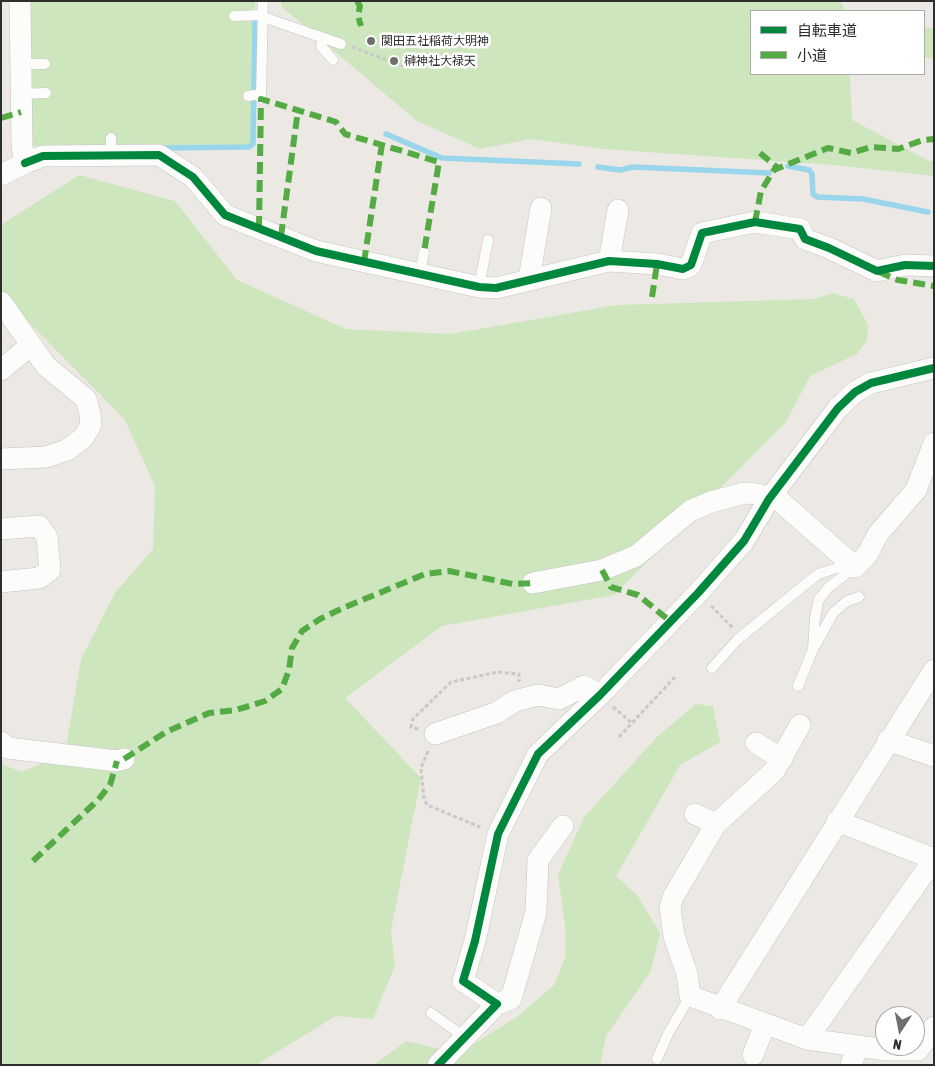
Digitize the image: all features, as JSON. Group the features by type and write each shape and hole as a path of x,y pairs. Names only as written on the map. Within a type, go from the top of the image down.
{"street":[{"path":"20,1 14,61 21,94 22,146 25,163"},
{"path":"1,175 43,156 111,146 159,155 193,177 225,215 316,251 479,287 496,288 528,279 609,262 657,264 683,269 690,265 702,233 755,222 800,229 805,239 877,271 905,265 934,266"},
{"path":"528,279 542,208"},
{"path":"609,262 618,210"},
{"path":"1,302 46,366 86,399 91,425 83,438 67,450 46,457 1,458"},
{"path":"1,370 32,345"},
{"path":"497,1004 463,981 476,941 498,834 538,754 600,695 698,593 744,541 771,497 838,408 855,392 884,378 934,368"},
{"path":"533,583 602,570 636,556 690,511 711,502 744,493 771,497 853,566 867,555 878,534 916,490 934,443"},
{"path":"1,529 39,526 46,537 50,570 39,578 1,582"},
{"path":"720,1009 888,740 934,670"},
{"path":"435,734 496,713 517,700 538,695 559,699 584,686 600,695"},
{"path":"800,725 774,771 716,824 668,889 674,936 687,974 690,996 720,1009 855,1055 886,1050 918,1050 934,1027"},
{"path":"888,740 934,756"},
{"path":"1,742 8,748 117,761 124,759"},
{"path":"756,743 782,759"},
{"path":"695,814 716,824"},
{"path":"807,1039 934,859 837,821"},
{"path":"438,1065 497,1004 511,999 536,912 538,860 563,826"},
{"path":"753,1055 765,1024"}],"lane":[{"path":"248,96 261,97 263,1"},
{"path":"234,16 263,16 342,44"},
{"path":"324,38 321,46 333,60"},
{"path":"14,61 45,64"},
{"path":"21,94 46,93"},
{"path":"479,287 488,240"},
{"path":"420,273 424,252"},
{"path":"712,668 741,637 818,574 853,566"},
{"path":"813,649 815,617 819,599 853,566"},
{"path":"798,686 813,649 833,613 847,601 859,597"},
{"path":"657,1059 668,1034 690,996"},
{"path":"431,1013 466,1038"}],"path":[{"path":"342,44 403,66"},
{"path":"698,593 741,637"},
{"path":"498,834 427,804 424,799 420,768 435,734 411,727 421,710 451,682 498,672 519,674 517,700"},
{"path":"620,737 674,677"}],"green space":[{"path":"29,1 255,1 253,146 30,146"},
{"path":"281,1 840,1 844,10 750,10 750,75 850,75 852,120 929,161 934,161 934,176 834,165 604,149 531,139 480,149 417,121 282,7"},
{"path":"925,27 934,29 934,58 925,58"},
{"path":"79,175 175,201 237,280 346,329 451,334 616,305 815,299 833,293 854,299 868,325 867,340 857,354 810,376 786,422 614,595 442,626 345,698 421,778 391,930 395,966 373,1019 336,1016 256,1065 1,1065 1,764 22,772 65,753 81,659 115,593 153,549 155,486 125,420 2,295 1,290 1,225"},
{"path":"696,704 713,706 720,742 680,765 616,876 638,896 660,933 651,971 606,1036 600,1065 374,1065 406,1041 458,1054 518,1016 554,985 565,958 566,933 558,875 584,817 658,736"}],"waterway":[{"path":"161,148 249,147 253,144 255,22"},
{"path":"386,134 442,158 579,164"},
{"path":"788,166 809,170 812,174 813,194 817,197 863,199 928,212"},
{"path":"598,167 620,170 633,167 769,173"}],"marked path":[{"path":"357,1 360,6 358,16 361,26"},
{"path":"259,228 261,99 336,122 345,134 439,162 424,252"},
{"path":"281,236 298,110"},
{"path":"1,118 21,112"},
{"path":"755,222 761,191 774,170 828,148 851,153 871,147 898,149 923,140 934,139"},
{"path":"364,262 382,144"},
{"path":"760,153 779,169"},
{"path":"652,297 657,264"},
{"path":"879,272 898,280 934,286"},
{"path":"602,570 611,587 638,595 671,622"},
{"path":"124,759 166,732 209,713 236,710 265,701 282,689 289,670 292,648 302,631 320,619 343,608 425,574 449,571 513,584 533,583"},
{"path":"33,861 98,800 110,785 117,761"}],"cycle path":[{"path":"25,163 43,156 159,155 193,177 225,215 316,251 479,287 496,288 609,261 657,264 683,269 691,265 702,233 755,222 800,229 805,239 829,248 877,271 905,265 934,266"},
{"path":"438,1065 497,1004 463,981 475,941 498,834 538,754 600,695 698,593 744,541 769,499 838,408 855,392 871,383 934,368"}],"place":[{"name":"関田五社稲荷大明神","path":"371,41"},
{"name":"榊神社大禄天","path":"394,61"}]}
